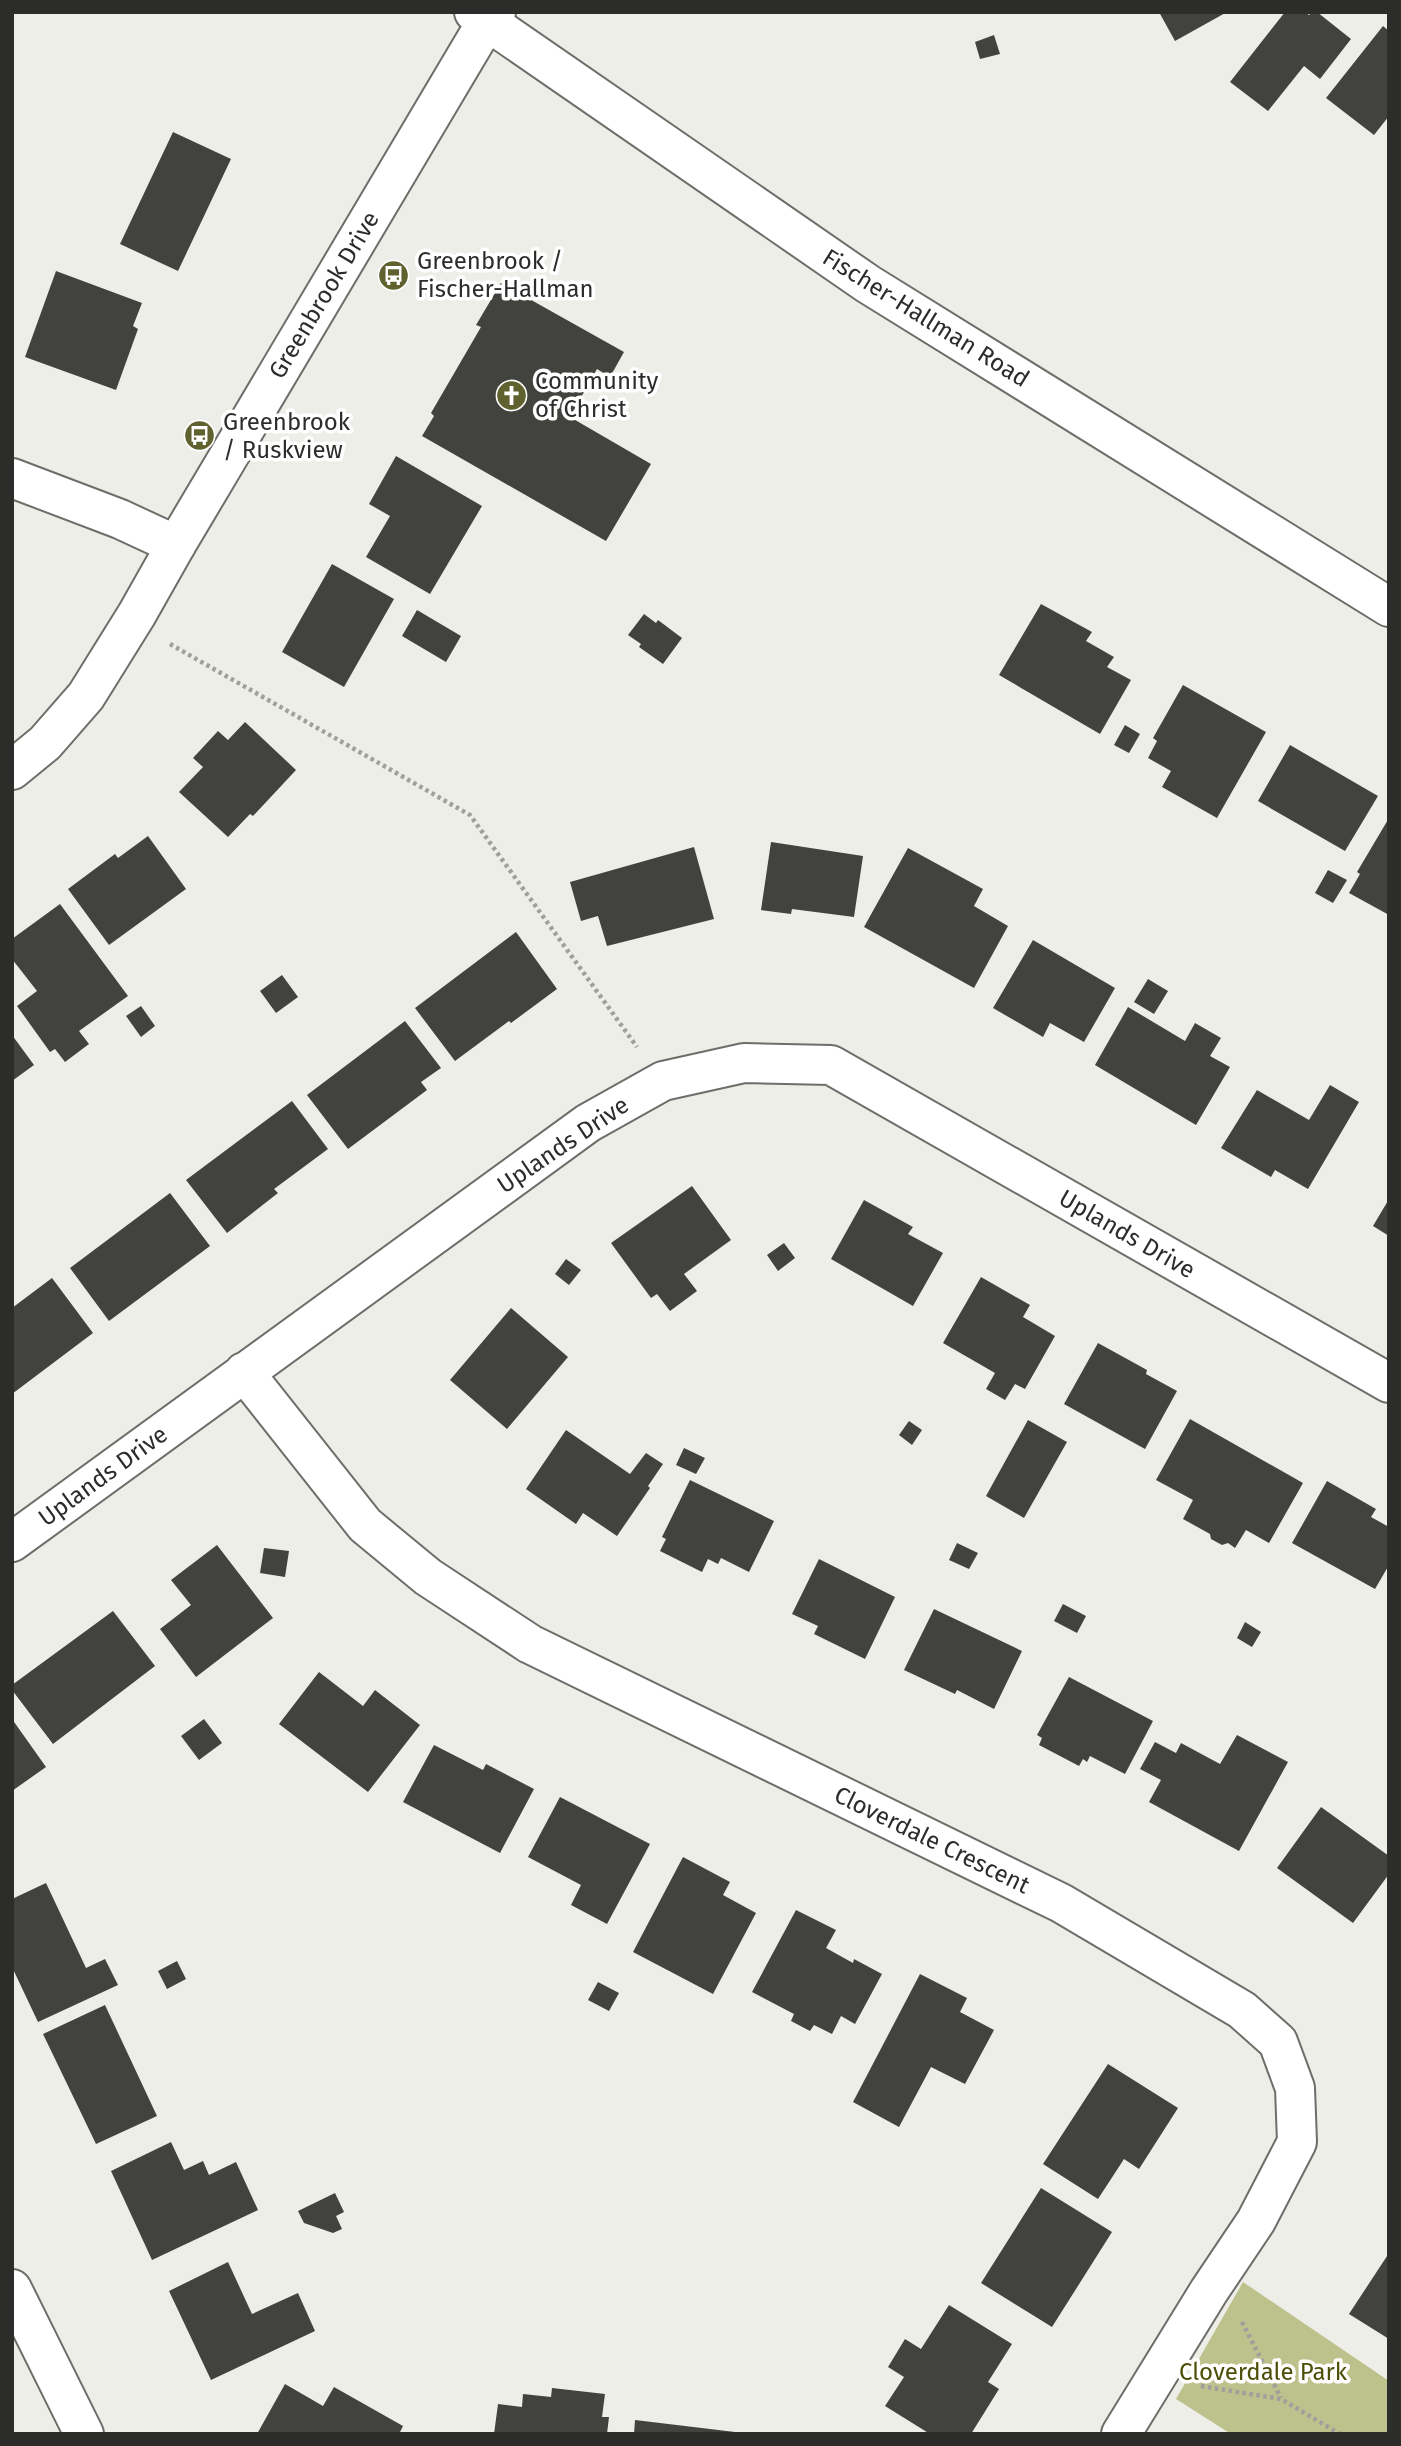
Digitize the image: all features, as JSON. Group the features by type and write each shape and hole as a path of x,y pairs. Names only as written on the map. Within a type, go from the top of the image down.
{"street":[{"name":"Greenbrook Drive","path":"12,771 45,743 86,696 137,614 486,14"},
{"name":"Fischer-Hallman Road","path":"486,14 868,284 1389,607"},
{"path":"12,478 120,519 176,545"},
{"name":"Uplands Drive","path":"12,1542 588,1123 663,1081 744,1063 831,1065 1389,1383"},
{"name":"Cloverdale Crescent","path":"244,1372 365,1525 428,1577 530,1644 1061,1903 1242,2010 1278,2042 1295,2088 1297,2142 1256,2221 1121,2434"},
{"path":"12,2289 84,2434"}],"path":[{"path":"169,644 470,815 663,1081"},
{"path":"1219,2276 1281,2399"},
{"path":"1155,2379 1281,2399 1340,2434"}],"green space":[{"name":"Cloverdale Park","path":"1243,2282 1389,2381 1389,2434 1231,2434 1176,2399"}],"building":[{"path":"1159,12 1227,12 1175,41"},
{"path":"1285,12 1305,12 1309,15 1317,12 1351,39 1320,79 1304,66 1268,111 1230,82"},
{"path":"1383,26 1389,31 1389,116 1374,135 1326,98"},
{"path":"994,35 1000,54 980,59 975,42"},
{"path":"173,132 231,159 178,271 120,244"},
{"path":"56,271 142,303 133,326 138,329 116,390 25,357"},
{"name":"Community of Christ","path":"501,283 624,352 610,377 597,369 570,417 651,464 606,541 422,436 434,416 431,413 481,327 476,325"},
{"path":"396,456 482,506 430,594 366,557 390,516 369,504"},
{"path":"332,564 394,599 344,687 282,652"},
{"path":"1041,604 1092,632 1086,641 1114,657 1107,667 1131,680 1100,734 999,675"},
{"path":"417,610 461,636 446,662 402,636"},
{"path":"644,614 656,623 658,620 682,638 663,664 639,647 641,644 628,635"},
{"path":"1183,685 1266,732 1217,818 1162,787 1171,771 1148,758 1157,741 1153,738"},
{"path":"245,722 296,770 253,816 250,814 228,837 179,792 203,767 193,758 218,731 228,740"},
{"path":"1125,725 1140,734 1129,753 1114,745"},
{"path":"1290,745 1378,796 1345,851 1258,801"},
{"path":"1389,818 1389,915 1349,893 1360,874 1357,872"},
{"path":"148,836 186,889 109,945 68,889 115,854 118,858"},
{"path":"771,842 863,856 854,917 792,909 791,914 761,910"},
{"path":"694,847 714,919 607,946 598,916 581,921 570,882"},
{"path":"908,848 983,889 974,906 1008,926 974,988 864,927"},
{"path":"1328,870 1347,880 1333,903 1315,893"},
{"path":"60,904 128,996 79,1031 89,1044 65,1062 55,1049 50,1052 17,1006 37,991 12,959 12,939"},
{"path":"516,932 557,989 455,1061 415,1008"},
{"path":"1033,940 1115,988 1084,1042 1050,1023 1043,1037 993,1008"},
{"path":"282,975 298,997 276,1013 260,991"},
{"path":"1148,979 1168,991 1154,1014 1134,1002"},
{"path":"141,1006 155,1026 141,1037 126,1016"},
{"path":"1128,1007 1185,1041 1195,1023 1221,1038 1210,1056 1230,1067 1196,1125 1095,1065"},
{"path":"405,1021 441,1068 421,1082 427,1090 348,1149 307,1095"},
{"path":"12,1035 34,1065 12,1081"},
{"path":"1330,1085 1359,1102 1308,1189 1275,1170 1271,1177 1221,1148 1257,1090 1309,1120"},
{"path":"292,1101 328,1149 274,1189 278,1193 227,1233 186,1180"},
{"path":"692,1186 731,1240 684,1274 697,1291 670,1311 657,1294 651,1298 611,1243"},
{"path":"170,1193 210,1246 109,1321 70,1268"},
{"path":"1389,1199 1389,1236 1373,1226"},
{"path":"864,1200 913,1227 908,1234 943,1253 913,1306 831,1259"},
{"path":"784,1243 795,1258 778,1271 767,1255"},
{"path":"566,1259 581,1270 569,1285 555,1274"},
{"path":"981,1277 1030,1305 1023,1317 1055,1336 1025,1389 1015,1384 1005,1400 986,1389 995,1373 943,1343"},
{"path":"52,1278 93,1333 12,1394 12,1308"},
{"path":"511,1308 568,1357 507,1429 450,1380"},
{"path":"1098,1343 1147,1370 1146,1374 1177,1391 1145,1449 1064,1404"},
{"path":"1190,1419 1303,1483 1269,1543 1246,1530 1235,1548 1228,1543 1222,1545 1211,1539 1210,1534 1183,1519 1193,1500 1156,1480"},
{"path":"1028,1420 1067,1442 1024,1518 986,1496"},
{"path":"909,1421 922,1430 912,1445 899,1435"},
{"path":"566,1430 630,1474 646,1453 663,1464 617,1536 583,1513 576,1524 526,1489"},
{"path":"684,1448 705,1458 696,1474 676,1465"},
{"path":"690,1480 774,1521 749,1572 721,1558 718,1564 708,1559 702,1572 660,1551 666,1539 662,1537"},
{"path":"1327,1481 1376,1509 1371,1517 1389,1527 1389,1565 1375,1589 1292,1543"},
{"path":"957,1543 978,1553 969,1569 949,1560"},
{"path":"217,1545 273,1618 196,1677 160,1629 191,1605 171,1580"},
{"path":"264,1548 289,1551 285,1577 260,1573"},
{"path":"819,1559 895,1597 865,1659 814,1634 818,1626 792,1614"},
{"path":"1063,1604 1086,1616 1077,1633 1054,1621"},
{"path":"934,1609 1022,1651 994,1709 957,1690 955,1694 904,1670"},
{"path":"113,1611 155,1666 53,1744 12,1690 12,1685"},
{"path":"1245,1622 1261,1632 1252,1647 1237,1638"},
{"path":"319,1672 363,1706 375,1690 420,1725 368,1792 279,1724"},
{"path":"1069,1677 1153,1721 1125,1774 1090,1756 1087,1762 1083,1759 1079,1766 1039,1745 1042,1738 1037,1735"},
{"path":"12,1719 46,1767 12,1791"},
{"path":"204,1719 222,1743 199,1760 181,1736"},
{"path":"1237,1735 1288,1762 1239,1851 1149,1802 1161,1780 1140,1769 1155,1742 1176,1753 1181,1743 1220,1764"},
{"path":"434,1745 483,1770 486,1764 534,1789 500,1853 403,1802"},
{"path":"560,1797 650,1844 607,1924 571,1905 581,1885 528,1857"},
{"path":"1321,1807 1389,1856 1389,1874 1353,1923 1277,1868"},
{"path":"683,1857 730,1882 723,1895 756,1913 713,1994 633,1952"},
{"path":"46,1883 86,1968 105,1959 118,1985 38,2022 12,1967 12,1899"},
{"path":"796,1910 836,1930 826,1948 853,1963 854,1959 882,1974 855,2024 841,2016 832,2034 814,2025 810,2031 791,2021 794,2014 752,1992"},
{"path":"177,1961 186,1979 167,1989 158,1971"},
{"path":"920,1974 967,1998 960,2012 994,2030 965,2084 931,2067 899,2127 853,2102"},
{"path":"598,1982 619,1993 609,2011 588,2000"},
{"path":"105,2005 157,2116 96,2144 43,2034"},
{"path":"1108,2064 1178,2108 1139,2169 1124,2159 1098,2199 1043,2164"},
{"path":"171,2142 184,2170 203,2161 209,2175 236,2162 258,2210 152,2260 111,2171"},
{"path":"1041,2188 1112,2232 1052,2327 981,2283"},
{"path":"335,2193 344,2212 336,2216 342,2229 333,2233 304,2223 298,2211"},
{"path":"1389,2253 1389,2339 1349,2314"},
{"path":"228,2262 252,2314 298,2293 315,2331 211,2380 169,2291"},
{"path":"949,2305 1012,2344 988,2382 999,2389 971,2434 930,2434 885,2406 904,2377 888,2367 905,2339 921,2349"},
{"path":"285,2384 323,2406 334,2387 403,2426 399,2434 257,2434"},
{"path":"552,2388 605,2394 602,2417 609,2417 607,2434 494,2434 498,2404 522,2407 523,2394 551,2397"},
{"path":"635,2420 735,2432 735,2434 634,2434"}],"place":[{"name":"Greenbrook / Fischer-Hallman","path":"394,275"},
{"name":"Community of Christ","path":"512,395"},
{"name":"Greenbrook / Ruskview","path":"200,436"}]}
